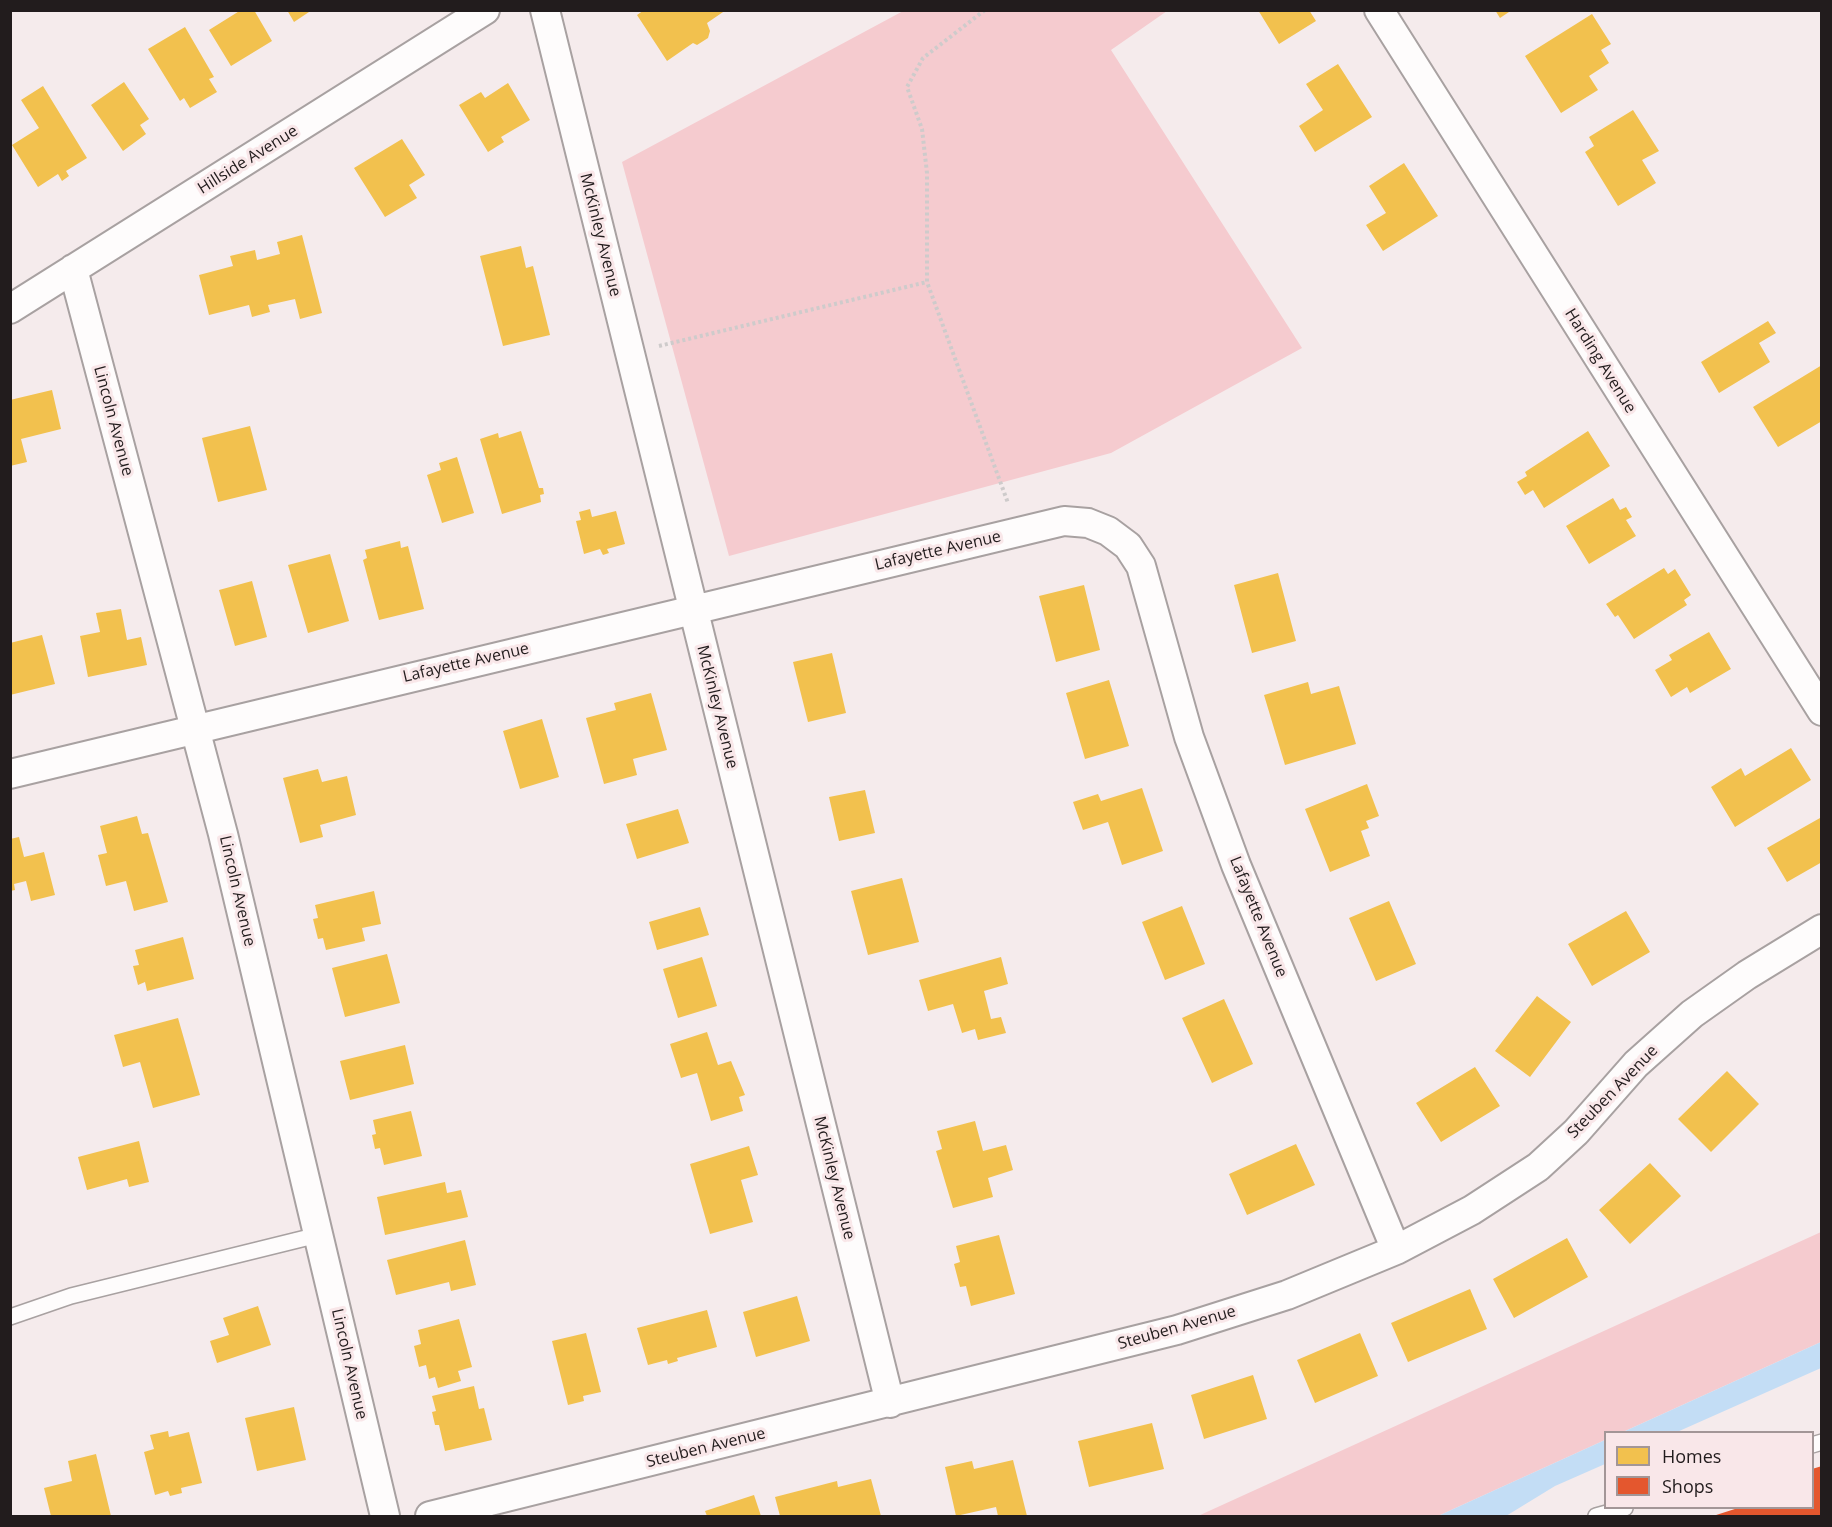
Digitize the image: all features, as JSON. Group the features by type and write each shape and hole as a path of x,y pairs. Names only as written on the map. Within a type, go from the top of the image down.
{"street":[{"name":"Hillside Avenue","path":"10,309 485,10"},
{"name":"McKinley Avenue","path":"544,10 890,1402"},
{"name":"Harding Avenue","path":"1379,10 1821,711"},
{"name":"Lincoln Avenue","path":"73,269 224,834 385,1516"},
{"name":"Lafayette Avenue","path":"10,774 1064,521 1088,523 1108,531 1128,546 1141,566 1189,737 1236,865 1396,1250"},
{"name":"Steuben Avenue","path":"430,1516 1177,1330 1287,1295 1396,1250 1472,1210 1538,1167 1576,1132 1636,1064 1692,1014 1747,975 1821,929"}],"lane":[{"path":"10,1317 71,1296 318,1235"},
{"path":"1596,1516 1621,1509"}],"path":[{"path":"985,10 923,58 907,87 922,129 927,173 927,282 1019,532"},
{"path":"629,354 927,282"}],"shaded area":[{"path":"905,10 1167,11 1111,50 1302,348 1111,453 729,556 622,162"},
{"path":"1821,1232 1821,1342 1625,1431 1604,1431 1604,1440 1438,1516 1198,1516"}],"water":[{"path":"1821,1342 1821,1368 1679,1431 1625,1431"},
{"path":"1604,1440 1604,1464 1555,1486 1506,1516 1438,1516"}],"building: Homes":[{"path":"241,10 254,10 272,41 231,66 209,30"},
{"path":"287,10 312,10 294,22"},
{"path":"644,10 726,10 707,23 710,31 708,38 697,45 693,43 667,61 637,15"},
{"path":"1258,10 1309,10 1316,21 1279,44"},
{"path":"1495,10 1512,10 1500,18"},
{"path":"1592,14 1611,44 1601,50 1609,63 1589,76 1598,90 1561,113 1525,56"},
{"path":"185,27 214,77 209,79 217,92 190,108 184,98 180,101 148,49"},
{"path":"1338,64 1372,117 1315,152 1299,126 1323,110 1306,84"},
{"path":"124,82 149,119 140,125 146,134 123,151 91,105"},
{"path":"508,83 530,120 501,137 504,142 488,152 459,105 481,92 485,98"},
{"path":"43,86 87,158 66,171 69,176 62,181 58,174 38,187 12,145 39,128 21,100"},
{"path":"1633,110 1659,151 1642,160 1656,183 1618,206 1585,152 1594,146 1589,137"},
{"path":"402,139 425,175 409,185 417,198 385,217 354,168"},
{"path":"1404,163 1438,216 1383,251 1366,225 1386,213 1369,186"},
{"path":"302,235 322,313 300,319 295,299 268,305 270,312 252,317 249,305 209,315 199,275 233,266 230,256 255,250 257,260 280,254 277,242"},
{"path":"521,246 526,268 533,266 550,335 503,346 480,256"},
{"path":"1768,321 1776,333 1759,343 1770,362 1719,393 1701,362"},
{"path":"1822,365 1822,421 1778,447 1753,407"},
{"path":"52,390 61,429 21,439 27,462 10,466 10,400"},
{"path":"250,426 267,490 218,502 202,438"},
{"path":"521,431 539,488 543,488 544,494 540,495 541,502 502,514 480,439 498,433 499,438"},
{"path":"1588,431 1610,466 1544,508 1533,490 1525,495 1517,482 1527,476 1525,472"},
{"path":"457,457 474,513 442,523 427,475 441,470 439,463"},
{"path":"1613,498 1620,510 1626,507 1632,517 1626,520 1636,536 1589,564 1566,526"},
{"path":"590,509 592,517 616,511 625,544 607,549 609,553 603,555 600,549 584,554 576,521 581,520 579,512"},
{"path":"400,541 401,548 408,546 424,609 379,620 363,560 367,558 365,550"},
{"path":"330,554 349,621 308,633 288,565"},
{"path":"1664,568 1668,574 1675,569 1691,595 1684,600 1687,605 1634,639 1618,615 1615,617 1606,604"},
{"path":"1278,573 1296,641 1252,653 1234,585"},
{"path":"252,581 267,637 235,646 219,590"},
{"path":"1084,585 1100,650 1056,662 1039,596"},
{"path":"121,609 127,640 141,637 147,665 88,677 80,636 100,632 96,613"},
{"path":"1709,632 1731,669 1690,693 1687,687 1671,697 1655,670 1672,660 1669,655"},
{"path":"42,635 55,684 10,695 10,643"},
{"path":"832,653 846,713 808,722 793,662"},
{"path":"1109,680 1129,746 1085,759 1066,693"},
{"path":"1308,682 1311,694 1339,686 1356,744 1285,765 1264,695"},
{"path":"651,693 667,750 633,759 637,775 604,784 586,718 616,710 614,703"},
{"path":"542,719 559,777 520,789 503,731"},
{"path":"1791,748 1811,780 1735,827 1711,787 1741,768 1745,776"},
{"path":"318,769 322,782 347,776 356,815 320,825 323,837 300,843 283,778"},
{"path":"1367,784 1379,816 1366,821 1369,828 1361,831 1370,856 1330,872 1305,809"},
{"path":"1142,788 1163,851 1122,865 1108,822 1083,830 1073,802 1098,794 1101,801"},
{"path":"865,790 875,833 839,841 829,797"},
{"path":"678,809 689,843 637,859 626,824"},
{"path":"137,816 142,834 148,833 168,902 134,911 126,881 106,886 98,855 107,853 100,826"},
{"path":"1820,818 1822,862 1787,882 1767,848"},
{"path":"19,837 24,857 44,852 55,895 31,901 26,881 14,884 15,890 10,891 10,839"},
{"path":"902,878 919,942 868,955 851,891"},
{"path":"374,891 381,924 362,928 365,941 326,950 323,938 318,939 313,919 318,918 315,905"},
{"path":"1389,901 1416,964 1376,981 1349,918"},
{"path":"1182,906 1205,964 1165,980 1142,922"},
{"path":"700,907 709,935 657,950 649,922"},
{"path":"1626,911 1650,952 1592,986 1568,944"},
{"path":"183,937 194,979 147,991 145,982 138,985 133,966 139,965 135,950"},
{"path":"387,954 400,1003 345,1017 332,968"},
{"path":"702,957 717,1006 678,1018 663,969"},
{"path":"1001,957 1008,984 984,991 991,1019 1001,1017 1006,1033 978,1040 975,1029 962,1033 953,1004 928,1011 919,980"},
{"path":"1537,996 1571,1022 1530,1077 1495,1051"},
{"path":"1224,999 1253,1064 1212,1083 1182,1018"},
{"path":"178,1018 200,1095 153,1108 140,1062 123,1067 114,1035"},
{"path":"707,1032 718,1065 731,1061 745,1095 739,1097 743,1111 711,1121 697,1073 681,1078 670,1044"},
{"path":"405,1045 414,1084 350,1100 340,1061"},
{"path":"1475,1067 1500,1106 1441,1142 1416,1103"},
{"path":"1727,1071 1759,1104 1711,1152 1678,1119"},
{"path":"411,1111 422,1156 384,1165 380,1148 375,1149 372,1135 376,1134 373,1120"},
{"path":"975,1121 983,1151 1006,1145 1013,1170 988,1178 993,1197 953,1208 936,1151 942,1149 937,1131"},
{"path":"139,1141 149,1182 129,1187 127,1179 87,1190 78,1157"},
{"path":"1296,1144 1315,1185 1247,1215 1229,1174"},
{"path":"749,1146 758,1175 741,1180 753,1222 710,1234 690,1164"},
{"path":"1650,1163 1681,1196 1630,1244 1599,1210"},
{"path":"445,1182 447,1193 461,1190 468,1217 385,1235 377,1197"},
{"path":"999,1235 1015,1294 971,1306 966,1286 960,1287 954,1264 960,1262 956,1246"},
{"path":"1567,1238 1588,1277 1514,1318 1493,1279"},
{"path":"465,1240 476,1285 451,1291 449,1282 396,1295 387,1260"},
{"path":"1470,1289 1487,1329 1408,1362 1391,1323"},
{"path":"797,1296 810,1341 756,1357 743,1312"},
{"path":"258,1306 271,1345 217,1363 210,1341 229,1335 223,1318"},
{"path":"707,1310 717,1347 677,1358 678,1361 668,1364 667,1360 648,1365 637,1328"},
{"path":"459,1319 472,1367 458,1371 461,1381 438,1388 435,1377 429,1379 426,1365 419,1367 414,1346 421,1344 418,1330"},
{"path":"586,1333 601,1392 583,1396 584,1401 568,1405 552,1341"},
{"path":"1360,1333 1378,1376 1315,1403 1297,1360"},
{"path":"1253,1375 1267,1419 1204,1439 1191,1395"},
{"path":"474,1386 479,1409 484,1408 492,1440 445,1451 439,1425 435,1425 432,1412 436,1411 432,1396"},
{"path":"294,1407 306,1460 257,1471 245,1418"},
{"path":"1152,1423 1164,1469 1089,1487 1078,1441"},
{"path":"168,1431 169,1437 189,1432 202,1483 181,1488 182,1493 170,1496 168,1491 155,1495 144,1452 154,1449 150,1435"},
{"path":"96,1454 111,1516 51,1516 44,1488 72,1481 68,1461"},
{"path":"1013,1460 1027,1516 998,1516 996,1507 956,1516 945,1467 972,1461 974,1469"},
{"path":"871,1479 881,1516 780,1516 775,1497 837,1481 838,1487"},
{"path":"754,1495 761,1516 707,1516 705,1511"}],"building: Shops":[{"path":"1822,1466 1822,1516 1713,1516 1735,1509 1814,1509 1814,1468"}]}
